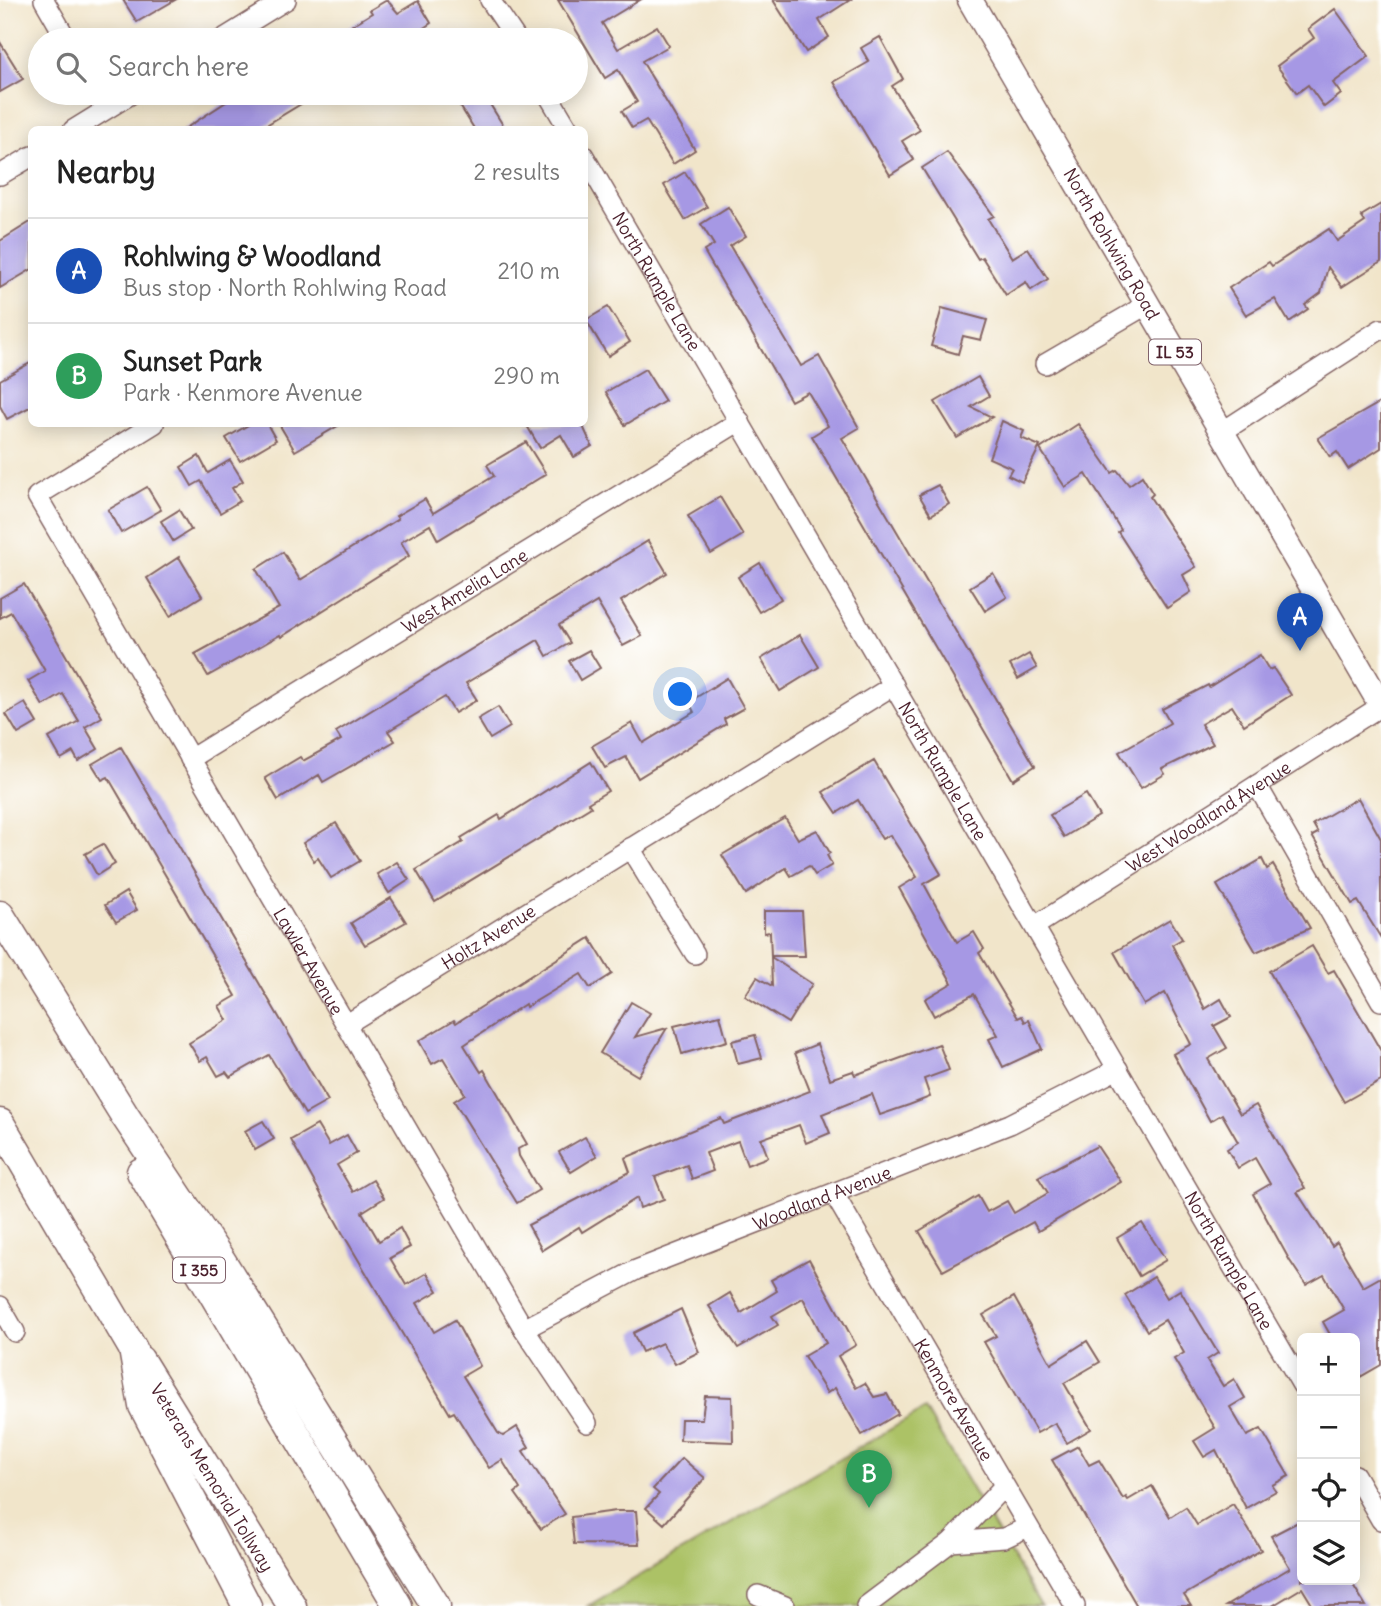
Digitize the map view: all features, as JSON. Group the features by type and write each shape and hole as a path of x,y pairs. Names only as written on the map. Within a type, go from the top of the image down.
{"highway":[{"path":"0,915 125,1116 221,1260 436,1606"},
{"name":"I 355","path":"0,934 398,1606"},
{"name":"Veterans Memorial Tollway","path":"0,1123 133,1349 292,1606"},
{"path":"133,1349 143,1406 247,1606"}],"main road":[{"name":"North Rohlwing Road","path":"970,0 1381,705"}],"street":[{"path":"44,0 60,28"},
{"path":"240,28 286,0"},
{"path":"490,0 509,28"},
{"path":"77,126 97,105"},
{"path":"554,105 567,126"},
{"path":"0,175 28,158"},
{"name":"North Rumple Lane","path":"588,163 1297,1376"},
{"path":"1045,364 1147,304"},
{"path":"1222,432 1381,329"},
{"name":"West Amelia Lane","path":"190,759 740,421"},
{"name":"Lawler Avenue","path":"149,427 37,496 524,1329 587,1423"},
{"name":"Holtz Avenue","path":"347,1024 894,685"},
{"name":"West Woodland Avenue","path":"1035,926 1381,705"},
{"path":"1257,785 1381,1001"},
{"path":"630,848 695,954"},
{"name":"Woodland Avenue","path":"524,1329 636,1270 1010,1124 1118,1069"},
{"name":"Kenmore Avenue","path":"834,1194 1074,1606"},
{"path":"0,1306 15,1332"},
{"path":"1360,1484 1381,1520"},
{"path":"866,1606 951,1542 1004,1486"},
{"path":"951,1542 1004,1538 1028,1527"},
{"path":"758,1595 785,1606"}],"green space":[{"path":"925,1409 1041,1606 588,1606"}],"building":[{"path":"123,0 175,0 137,22"},
{"path":"387,0 398,13 418,1 431,23 424,28 348,28 372,13 370,10"},
{"path":"558,0 640,0 602,23 618,49 657,26 669,46 642,61 695,150 673,164 646,120 632,128 622,111 637,102 618,70 605,78 588,50 588,28 575,28"},
{"path":"773,0 850,0 819,20 829,37 806,52"},
{"path":"1335,9 1369,56 1333,83 1341,94 1324,107 1308,85 1297,93 1277,66 1314,38 1308,29"},
{"path":"880,37 903,79 892,86 920,130 902,141 914,160 890,175 834,82 869,62 861,48"},
{"path":"0,42 23,79 0,92"},
{"path":"222,105 299,105 265,126 189,126"},
{"path":"459,105 490,105 504,126 473,126"},
{"path":"947,152 994,216 988,219 1012,258 1028,248 1048,279 1031,290 1026,282 1006,295 982,257 978,259 922,168"},
{"path":"685,172 707,207 685,220 664,185"},
{"path":"1381,204 1381,262 1342,287 1328,267 1321,293 1305,305 1308,309 1289,322 1275,299 1246,315 1229,288 1269,262 1272,266 1329,229 1337,241 1365,222 1361,216"},
{"path":"728,207 746,236 730,246 801,366 819,356 859,428 842,438 1035,766 1013,780 812,436 828,426 808,392 791,401 704,251 714,245 701,224"},
{"path":"28,224 28,271 0,288 0,241"},
{"path":"608,307 630,342 608,356 588,323 588,319"},
{"path":"942,308 987,320 981,340 963,336 958,354 931,346"},
{"path":"28,364 28,408 7,419 0,406 0,380"},
{"path":"645,369 665,401 625,425 606,392"},
{"path":"978,377 989,396 971,407 992,417 957,438 935,402"},
{"path":"1381,402 1381,448 1348,469 1337,452 1330,457 1318,438"},
{"path":"1002,421 1024,431 1021,438 1040,446 1022,482 1008,475 1012,468 989,458"},
{"path":"1078,424 1112,473 1117,470 1129,485 1142,476 1153,494 1150,497 1196,567 1183,575 1191,592 1167,608 1118,532 1121,530 1086,474 1065,487 1040,449"},
{"path":"245,427 269,427 276,440 240,461 226,438"},
{"path":"281,427 336,427 295,451"},
{"path":"528,427 583,427 592,446 574,457 561,435 540,448"},
{"path":"526,442 546,474 438,540 430,525 401,542 409,556 281,637 280,635 208,676 195,654 279,608 256,569 283,552 300,580 398,519 396,516 425,499 433,513 494,476 487,465"},
{"path":"199,456 208,473 230,460 243,481 232,488 240,501 220,513 201,481 192,486 181,467"},
{"path":"938,485 949,504 931,515 919,495"},
{"path":"147,487 161,510 121,533 108,510"},
{"path":"720,497 743,535 711,554 688,516"},
{"path":"179,510 191,530 173,541 161,521"},
{"path":"648,541 667,573 621,601 642,636 623,646 597,602 559,625 570,643 547,656 538,640 466,683 477,700 455,713 445,697 388,731 395,741 323,782 319,775 278,800 265,778 300,757 303,761 341,740 336,732"},
{"path":"179,557 202,596 170,616 147,578"},
{"path":"760,563 781,599 759,612 738,577"},
{"path":"993,573 1007,597 985,611 970,587"},
{"path":"24,584 102,717 85,727 98,749 78,761 73,752 61,759 49,738 79,721 63,694 43,706 28,681 45,671 11,612 0,618 0,598"},
{"path":"800,635 819,667 780,691 761,659"},
{"path":"589,650 600,668 580,680 569,661"},
{"path":"1029,654 1037,668 1018,679 1010,665"},
{"path":"1260,655 1269,670 1273,668 1291,695 1244,725 1232,706 1201,724 1213,744 1162,769 1165,774 1141,788 1119,752 1170,723 1162,709 1208,685 1209,687"},
{"path":"727,678 744,708 724,719 726,724 638,778 626,757 605,768 592,746 632,723 643,743 694,712 689,702"},
{"path":"25,703 37,723 18,734 6,714"},
{"path":"498,707 510,727 490,739 478,719"},
{"path":"121,747 328,1101 305,1114 269,1055 230,1077 226,1072 218,1076 207,1057 200,1061 189,1043 227,1020 219,1006 236,996 108,777 102,780 92,764"},
{"path":"874,761 941,874 924,884 957,942 974,932 984,949 979,953 1018,1018 1022,1016 1025,1022 1029,1020 1042,1049 1003,1067 989,1039 998,1035 974,994 934,1016 925,999 952,983 899,888 917,877 890,835 882,839 858,800 837,813 823,792"},
{"path":"591,762 608,791 588,803 591,807 435,902 416,870 463,842 461,838 499,815 501,819"},
{"path":"1086,794 1099,816 1064,837 1050,815"},
{"path":"1358,798 1381,839 1381,938 1358,901 1352,904 1312,836 1318,833 1313,824"},
{"path":"785,818 798,839 817,830 830,853 827,855 832,865 815,875 809,866 791,876 786,868 746,894 722,855"},
{"path":"336,823 360,861 331,878 318,858 314,861 303,843"},
{"path":"103,844 115,864 97,875 85,854"},
{"path":"1262,859 1267,869 1273,865 1310,928 1256,952 1217,885"},
{"path":"397,862 409,880 389,893 377,874"},
{"path":"126,892 137,910 116,922 105,905"},
{"path":"391,898 406,922 365,945 351,923"},
{"path":"764,911 802,911 805,956 771,956 770,932 764,933"},
{"path":"1170,919 1182,939 1172,945 1205,1009 1221,999 1231,1017 1214,1026 1227,1048 1208,1059 1240,1114 1256,1105 1305,1188 1297,1192 1332,1246 1337,1242 1363,1287 1381,1277 1381,1365 1360,1377 1360,1333 1329,1333 1323,1322 1344,1310 1324,1275 1306,1285 1253,1194 1270,1184 1255,1158 1238,1168 1227,1149 1238,1142 1222,1114 1210,1121 1173,1054 1191,1044 1165,993 1144,1005 1114,952"},
{"path":"590,938 612,974 590,988 581,974 526,1007 525,1004 464,1045 481,1072 484,1070 527,1144 518,1149 519,1156 539,1190 517,1203 454,1101 465,1094 443,1058 432,1064 419,1041 454,1020 456,1023"},
{"path":"1312,946 1328,973 1334,970 1381,1051 1381,1081 1344,1102 1269,971"},
{"path":"771,957 812,984 788,1023 745,996 757,977 772,986"},
{"path":"631,1002 650,1013 635,1037 667,1028 638,1076 600,1053"},
{"path":"720,1015 727,1041 682,1054 674,1026"},
{"path":"755,1035 762,1058 738,1064 732,1041"},
{"path":"817,1044 830,1079 853,1071 855,1075 939,1044 949,1070 924,1079 930,1097 909,1105 880,1115 872,1094 822,1114 830,1133 806,1143 799,1125 761,1139 768,1157 747,1165 738,1141 706,1153 713,1171 692,1179 687,1165 655,1177 664,1199 640,1208 637,1198 582,1232 579,1227 542,1250 528,1225 630,1172 625,1158 721,1118 724,1124 810,1091 795,1053"},
{"path":"263,1121 274,1139 255,1150 245,1131"},
{"path":"317,1125 329,1145 347,1135 357,1153 337,1165 353,1192 373,1180 384,1198 362,1212 379,1241 400,1228 410,1247 390,1258 406,1285 427,1273 438,1291 417,1303 434,1332 455,1320 480,1366 463,1376 498,1433 503,1436 517,1427 529,1447 523,1451 565,1514 541,1529 515,1493 520,1489 502,1460 489,1468 454,1412 450,1414 343,1234 291,1140"},
{"path":"585,1137 597,1156 571,1172 559,1152"},
{"path":"1097,1146 1121,1182 1038,1231 1033,1222 943,1271 919,1231 978,1196 987,1212 1007,1201 1014,1213 1048,1193 1038,1177"},
{"path":"1142,1223 1166,1260 1139,1276 1117,1238"},
{"path":"809,1259 856,1345 838,1356 856,1388 865,1383 874,1397 887,1394 898,1414 862,1435 835,1388 827,1393 804,1356 826,1343 803,1298 772,1316 778,1325 738,1348 709,1306 730,1293 741,1313 777,1291 771,1280"},
{"path":"1154,1277 1167,1298 1180,1290 1218,1353 1207,1360 1223,1386 1234,1379 1245,1398 1230,1407 1247,1436 1261,1429 1289,1476 1272,1485 1276,1491 1246,1508 1216,1450 1204,1457 1194,1441 1215,1428 1174,1359 1184,1353 1165,1320 1147,1331 1125,1295"},
{"path":"1014,1297 1051,1364 1087,1341 1100,1362 1064,1383 1091,1429 1067,1443 1055,1423 1037,1433 984,1342 996,1336 983,1315"},
{"path":"681,1309 699,1352 675,1364 662,1343 642,1352 633,1333"},
{"path":"705,1396 732,1397 733,1442 680,1440 681,1419 702,1419"},
{"path":"1078,1446 1089,1465 1099,1460 1123,1499 1126,1497 1128,1500 1152,1486 1170,1517 1186,1507 1197,1525 1233,1504 1261,1550 1184,1595 1191,1606 1137,1606 1052,1460"},
{"path":"682,1458 705,1478 664,1524 646,1508 659,1494 653,1489"},
{"path":"636,1511 639,1545 574,1544 571,1517"},
{"path":"1297,1523 1297,1585 1353,1585 1366,1606 1313,1606 1302,1588 1272,1606 1226,1606 1290,1568 1271,1536"}],"place":[{"name":"Rohlwing & Woodland","path":"1300,651"},
{"name":"Sunset Park","path":"869,1508"}]}
